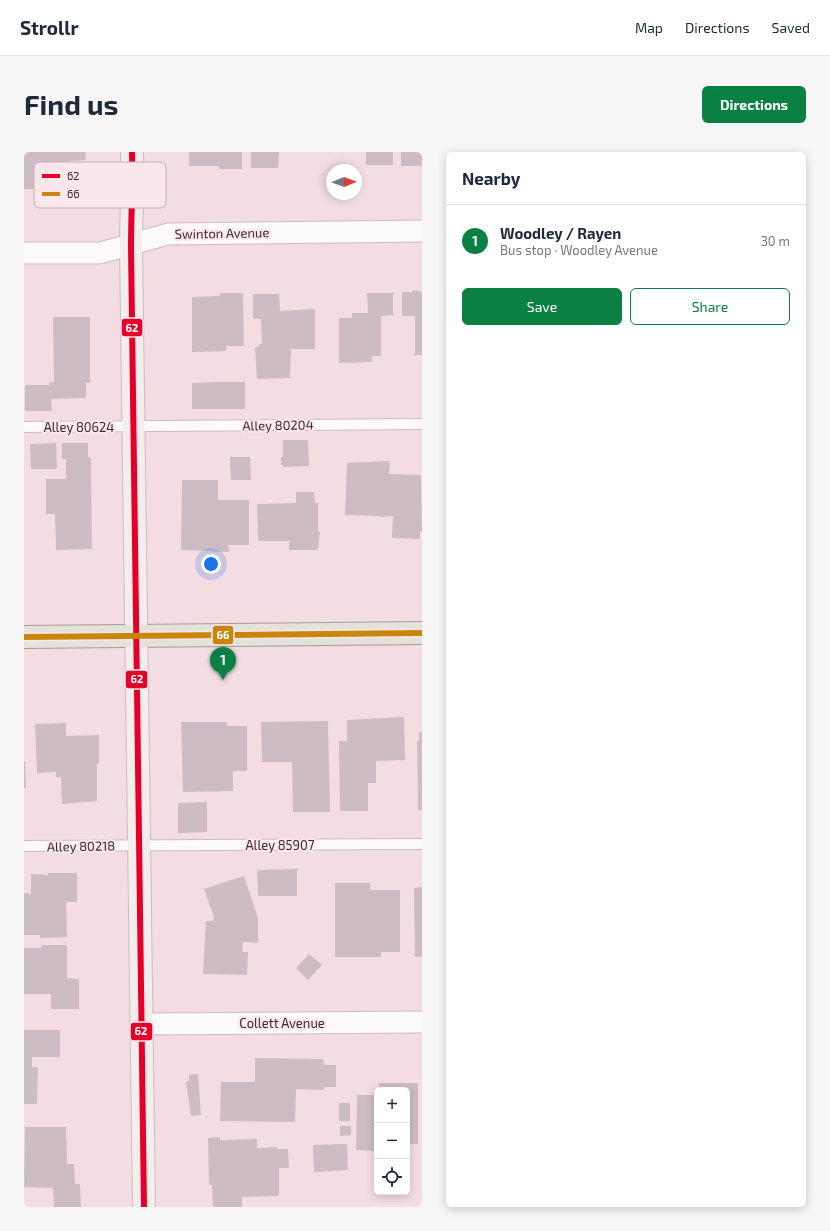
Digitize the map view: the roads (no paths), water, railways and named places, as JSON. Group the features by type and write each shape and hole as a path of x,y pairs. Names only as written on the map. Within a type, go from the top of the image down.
{"main road":[{"path":"24,637 422,633"}],"street":[{"path":"132,152 132,162"},
{"path":"131,208 135,427 138,845 144,1207"},
{"name":"Swinton Avenue","path":"24,253 100,253 168,234 422,232"},
{"name":"Collett Avenue","path":"141,1024 422,1022"}],"lane":[{"name":"Alley 80204","path":"135,427 422,424"},
{"name":"Alley 80624","path":"24,428 135,427"},
{"name":"Alley 85907","path":"138,845 422,844"},
{"name":"Alley 80218","path":"24,846 138,845"}],"place":[{"name":"Woodley / Rayen","path":"223,680"}]}
